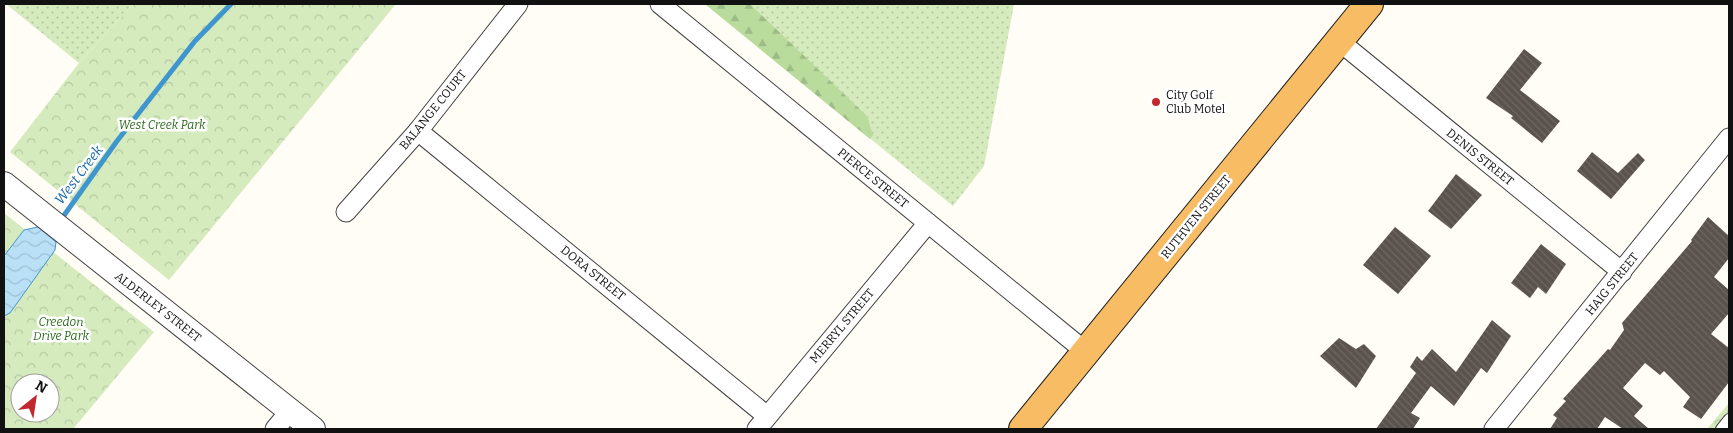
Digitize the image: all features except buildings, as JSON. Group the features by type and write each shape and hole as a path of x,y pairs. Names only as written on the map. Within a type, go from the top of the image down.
{"highway":[{"name":"RUTHVEN STREET","path":"1023,429 1369,4"}],"street":[{"name":"BALANGE COURT","path":"346,212 418,131 518,4"},
{"name":"PIERCE STREET","path":"660,4 1086,352"},
{"name":"DENIS STREET","path":"1339,41 1622,272"},
{"name":"DORA STREET","path":"418,131 762,422"},
{"name":"HAIG STREET","path":"1494,429 1729,138"},
{"name":"ALDERLEY STREET","path":"4,184 313,429"},
{"name":"MERRYL STREET","path":"762,422 928,224"},
{"path":"275,429 290,411"}],"lane":[{"path":"1721,429 1729,419"}],"green space":[{"path":"6,4 133,4 79,63"},
{"name":"West Creek Park","path":"133,4 396,4 169,280 10,152 79,63"},
{"path":"705,4 1014,4 984,166 953,206"},
{"path":"705,4 750,4 867,116 873,135 870,139"},
{"name":"Creedon Drive Park","path":"4,213 154,332 73,429 4,429"},
{"path":"1729,403 1729,429 1707,429"}],"water":[{"path":"38,227 56,242 55,250 10,313 4,316 4,256 24,230"}],"waterway":[{"name":"West Creek","path":"60,221 117,141 195,41 231,4"}],"place":[{"name":"City Golf Club Motel","path":"1156,102"}]}
